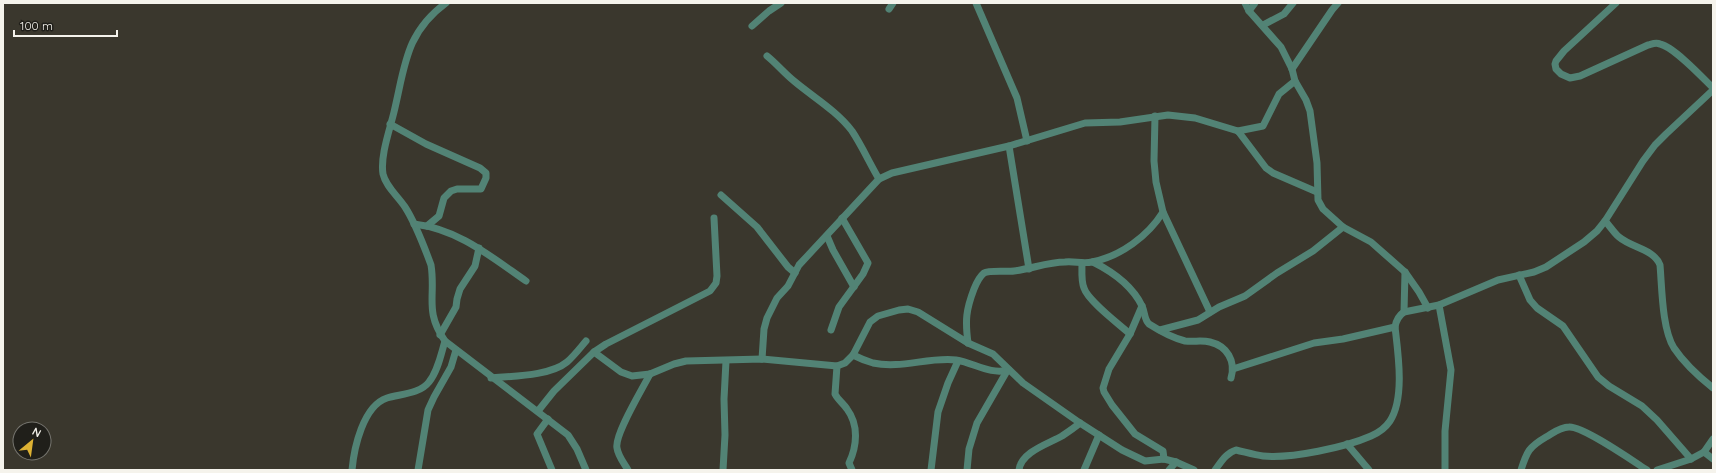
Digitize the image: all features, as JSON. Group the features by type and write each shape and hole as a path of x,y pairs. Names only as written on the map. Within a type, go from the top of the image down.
{"street":[{"path":"446,3 434,12 423,25 408,50 390,124 384,159 384,176 388,186 405,207 414,224 431,265 432,314 442,338 491,378 538,411 568,435 577,449 586,470"},
{"path":"752,26 781,3"},
{"path":"976,3 1017,98 1028,141"},
{"path":"1245,3 1249,11 1281,47 1312,116 1318,163 1317,192 1318,200 1322,209 1343,227 1371,242 1405,272 1428,308"},
{"path":"1249,11 1255,3"},
{"path":"1263,25 1284,14 1293,3"},
{"path":"1292,69 1338,3"},
{"path":"1215,470 1228,454 1236,450 1263,456 1284,456 1317,452 1372,436 1384,428 1390,420 1395,408 1400,369 1395,327 1396,321 1400,315 1404,312 1439,305 1498,280 1546,268 1584,242 1605,221 1655,146 1713,89 1700,75 1669,48 1660,44 1648,45 1580,76 1570,78 1561,74 1556,69 1556,61 1564,51 1616,3"},
{"path":"767,56 793,80 844,122 852,132 880,179"},
{"path":"762,359 764,329 767,318 777,298 788,286 799,265 880,179 905,169 957,159 1009,146 1085,124 1120,122 1168,115 1195,118 1238,131 1263,126 1279,94 1295,81"},
{"path":"1155,116 1154,161 1156,182 1163,212 1210,312"},
{"path":"390,124 426,144 480,168 486,174 486,178 481,189 457,189 446,195 439,216 427,226"},
{"path":"1238,131 1266,168 1273,173 1317,192"},
{"path":"1009,146 1029,269"},
{"path":"721,195 757,227 788,267 795,273"},
{"path":"968,342 965,317 967,307 982,274 987,272 1013,272 1065,262 1093,262 1121,252 1133,244 1145,234 1163,212"},
{"path":"538,411 554,391 594,352 606,344 710,291 714,287 717,276 714,218"},
{"path":"831,330 839,307 863,274 868,263 842,218"},
{"path":"1605,221 1619,237 1627,243 1647,252 1659,260 1665,319 1668,335 1673,347 1684,361 1713,388"},
{"path":"414,224 427,226 453,234 479,248 526,281"},
{"path":"1160,330 1198,320 1210,312 1245,296 1277,273 1313,251 1343,227"},
{"path":"827,236 833,250 854,287"},
{"path":"352,470 353,458 361,430 379,401 416,391 424,386 434,374 442,338 456,307 458,294 476,266 479,248"},
{"path":"1093,262 1118,277 1128,287 1142,306 1146,321 1176,338 1193,342 1211,342 1224,349 1228,354 1233,369 1231,378"},
{"path":"1082,263 1083,287 1086,292 1096,304 1130,334"},
{"path":"1404,312 1405,272"},
{"path":"1519,275 1530,300 1536,308 1563,326 1598,377 1609,386 1642,406 1657,420 1691,459"},
{"path":"1439,305 1451,370 1446,431 1445,470"},
{"path":"1142,306 1130,334 1109,369 1104,383 1104,392 1135,434 1163,451 1164,460"},
{"path":"594,352 622,372 632,376 650,374 674,364 686,361 762,359 838,366 853,355 870,322 878,316 908,309 918,312 968,342 994,354 1008,371 1023,383 1122,450 1145,461 1164,460 1176,462 1194,470"},
{"path":"1233,369 1314,343 1343,339 1395,327"},
{"path":"491,378 545,372 554,369 567,362 586,341"},
{"path":"418,470 428,410 451,367 456,350"},
{"path":"853,355 873,363 881,364 900,364 943,359 958,361 983,370 994,372 1008,371"},
{"path":"723,470 726,361"},
{"path":"931,470 938,412 948,383 958,361"},
{"path":"838,366 835,394 848,409 855,427 856,442 849,463 852,470"},
{"path":"967,470 971,442 977,423 1008,371"},
{"path":"628,470 619,453 617,442 628,415 650,374"},
{"path":"548,419 537,434 552,470"},
{"path":"1019,470 1022,460 1028,455 1068,433 1080,423"},
{"path":"1521,470 1526,453 1531,446 1561,429 1569,427 1584,432 1647,470"},
{"path":"1084,470 1099,435"},
{"path":"1657,470 1691,459 1704,452 1713,439"},
{"path":"1346,444 1366,469"},
{"path":"1704,452 1713,459"},
{"path":"1169,470 1176,462"}]}
